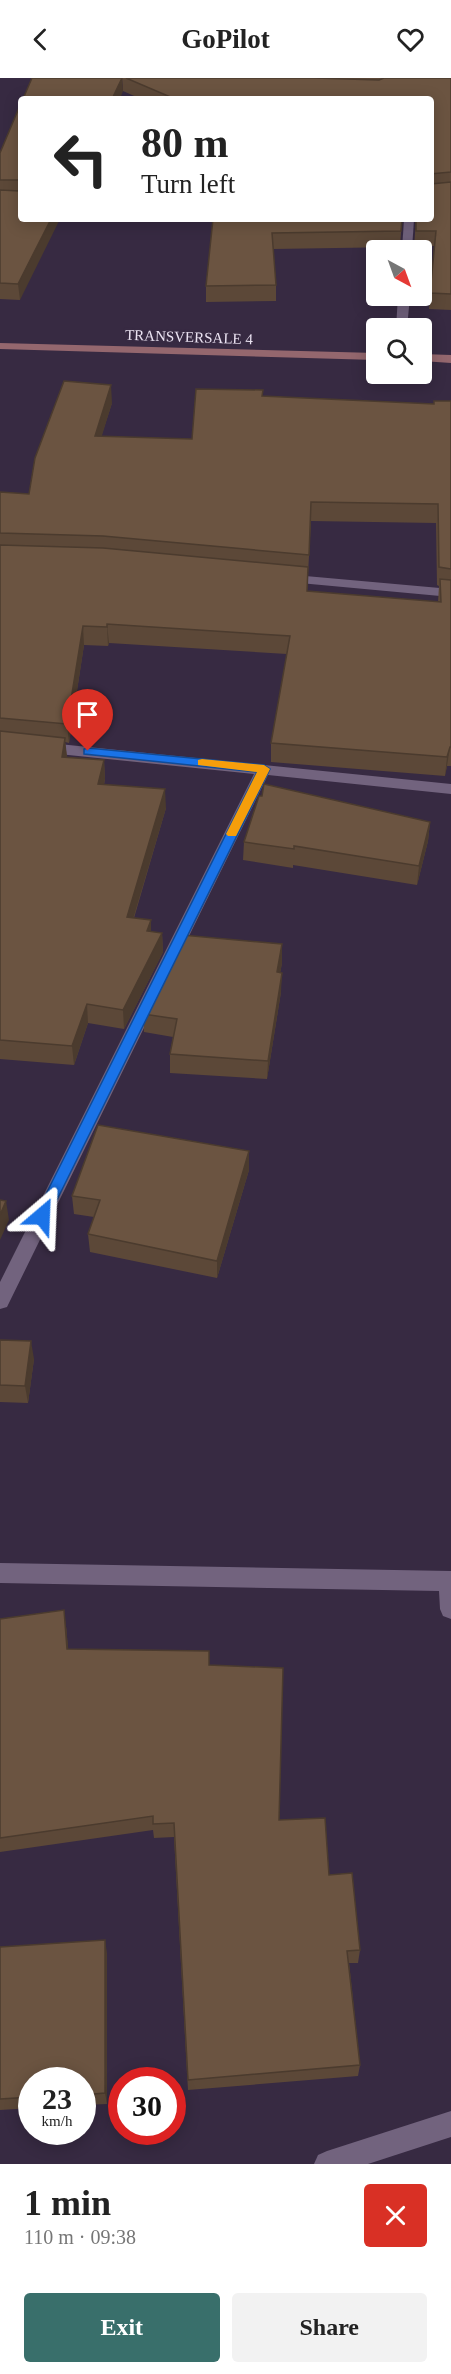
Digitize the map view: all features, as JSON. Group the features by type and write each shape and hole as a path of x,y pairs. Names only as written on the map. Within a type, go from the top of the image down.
{"main road":[{"name":"TRANSVERSALE 4","path":"0,346 366,357"},
{"path":"432,358 451,359"}],"street":[{"path":"408,240 409,222"},
{"path":"266,576 451,593"},
{"path":"0,743 451,789"},
{"path":"0,1301 264,769"},
{"path":"0,1573 450,1581 451,1609"},
{"path":"327,2164 451,2124"}],"building":[{"path":"32,78 122,78 113,96 24,96"},
{"path":"126,78 379,80 384,78 451,78 451,172 434,174 434,96 168,96"},
{"path":"18,110 18,180 0,180 0,153"},
{"path":"451,182 451,294 432,293 436,231 416,231 416,222 434,222 434,184"},
{"path":"0,190 18,191 18,222 49,222 18,284 0,283"},
{"path":"213,222 402,222 401,231 272,233 276,285 206,286"},
{"path":"64,381 111,385 95,436 192,439 196,389 263,390 262,396 434,404 434,401 451,401 451,569 439,567 438,504 311,502 309,555 103,536 0,533 0,492 29,494 35,458"},
{"path":"0,545 103,548 308,567 307,591 441,602 440,579 451,580 451,747 447,757 271,743 290,636 107,624 107,627 83,626 67,724 0,718"},
{"path":"0,731 65,738 62,757 104,760 98,784 165,789 127,917 151,920 147,931 162,933 123,1010 87,1004 72,1046 0,1040"},
{"path":"264,784 430,822 419,866 294,846 294,849 244,842 259,796 262,796"},
{"path":"182,935 282,944 277,972 282,973 268,1061 170,1054 177,1019 143,1014"},
{"path":"98,1125 249,1151 217,1261 88,1234 100,1200 72,1196"},
{"path":"0,1200 6,1201 0,1215"},
{"path":"0,1340 31,1341 25,1386 0,1385"},
{"path":"64,1610 67,1649 209,1651 209,1665 283,1668 279,1820 325,1818 329,1875 352,1873 360,1950 347,1951 360,2065 188,2080 174,1823 153,1824 153,1816 0,1838 0,1619"},
{"path":"105,1940 105,2093 96,2094 96,2067 18,2067 18,2098 0,2099 0,1947"}],"slow traffic":[{"path":"202,763 264,769 232,834"}],"route":[{"path":"42,1216 264,769 88,751"}]}
